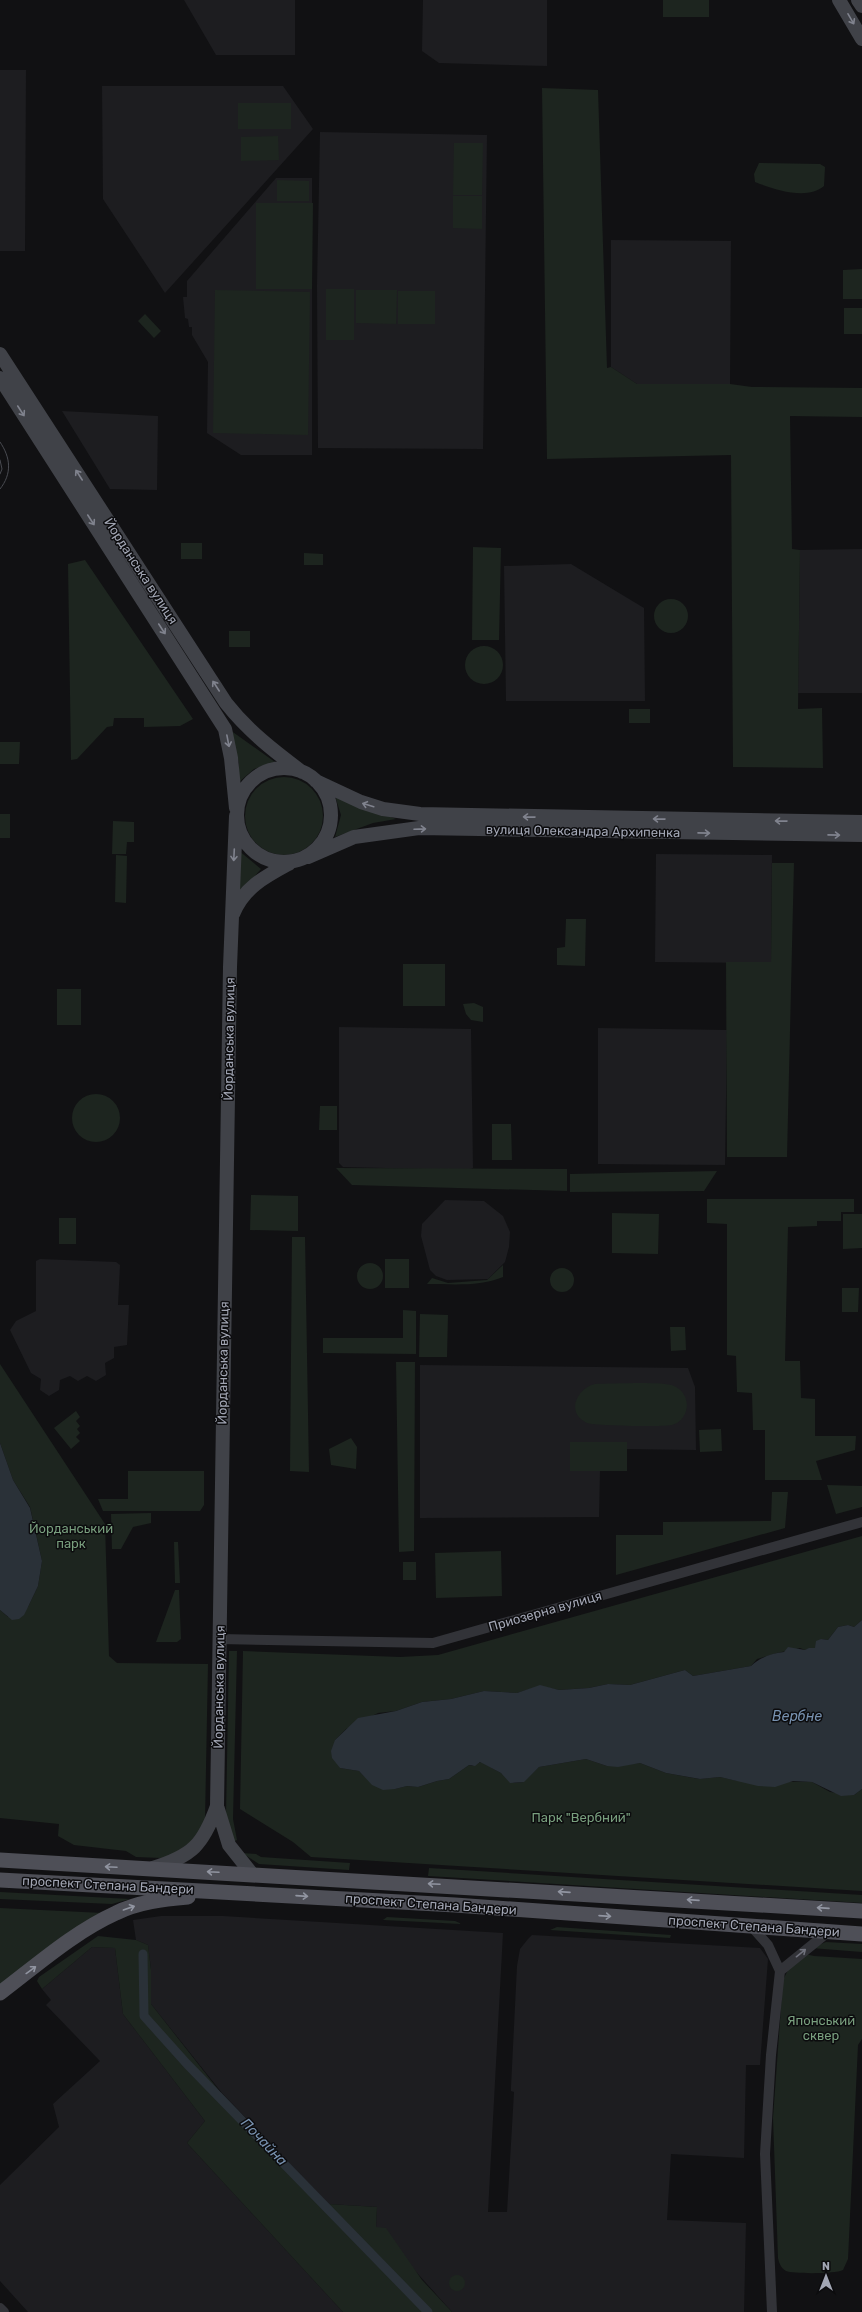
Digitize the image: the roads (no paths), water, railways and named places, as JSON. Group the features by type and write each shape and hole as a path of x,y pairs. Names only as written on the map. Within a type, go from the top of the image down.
{"main road":[{"path":"839,0 862,39"},
{"path":"858,0 862,6"},
{"name":"Йорданська вулиця","path":"0,354 226,703 242,723 257,737 302,772"},
{"name":"Йорданська вулиця","path":"0,378 224,729 231,758 236,812 231,920 217,1806 229,1846 252,1874"},
{"path":"284,768 302,772 316,781 328,799 331,821 324,841 308,856 292,862 272,861 253,852 239,832 236,812 243,790 249,782 265,772 284,768"},
{"name":"вулиця Олександра Архипенка","path":"316,781 361,802 383,809 420,814 862,822"},
{"name":"вулиця Олександра Архипенка","path":"308,856 354,837 419,828 862,836"},
{"name":"Йорданська вулиця","path":"231,920 238,901 253,885 292,862"},
{"name":"Йорданська вулиця","path":"150,1869 171,1862 193,1850 201,1842 207,1831 217,1806"},
{"name":"проспект Степана Бандери","path":"0,1860 862,1911"},
{"name":"проспект Степана Бандери","path":"0,1880 265,1894 862,1934"},
{"path":"0,1993 75,1938 116,1912 142,1903 171,1898 265,1894"}],"street":[{"name":"Приозерна вулиця","path":"220,1639 433,1643 862,1522"},
{"path":"751,1926 768,1945 780,1971 771,2055 765,2154 772,2312"},
{"path":"780,1971 828,1932"},
{"path":"0,2308 4,2312"}],"water":[{"path":"0,1443 13,1480 30,1508 42,1561 38,1586 24,1615 19,1619 12,1620 0,1610"},
{"name":"Вербне","path":"862,1620 862,1789 854,1795 841,1796 812,1782 793,1781 775,1787 758,1786 720,1777 700,1779 666,1773 640,1763 618,1767 607,1766 586,1759 539,1767 524,1782 510,1783 501,1773 480,1762 475,1766 469,1765 449,1779 418,1787 407,1786 383,1790 372,1785 359,1771 340,1768 332,1758 331,1751 335,1740 358,1718 396,1711 422,1702 451,1699 484,1691 517,1693 540,1685 559,1690 589,1688 608,1684 630,1685 685,1670 693,1676 751,1666 766,1656 784,1652 788,1647 805,1650 815,1648 816,1641 821,1639 828,1640 838,1627 848,1625 854,1627"}],"waterway":[{"name":"Почайна","path":"143,1954 144,2016 187,2064 428,2312"}],"tram line":[{"path":"0,442 4,448 9,466 7,478 0,489"},
{"path":"0,460 2,469 0,474"}],"park label":[{"name":"Йорданський парк","path":"71,1536"},
{"name":"Парк \"Вербний\"","path":"581,1817"},
{"name":"Японський сквер","path":"821,2028"}]}
